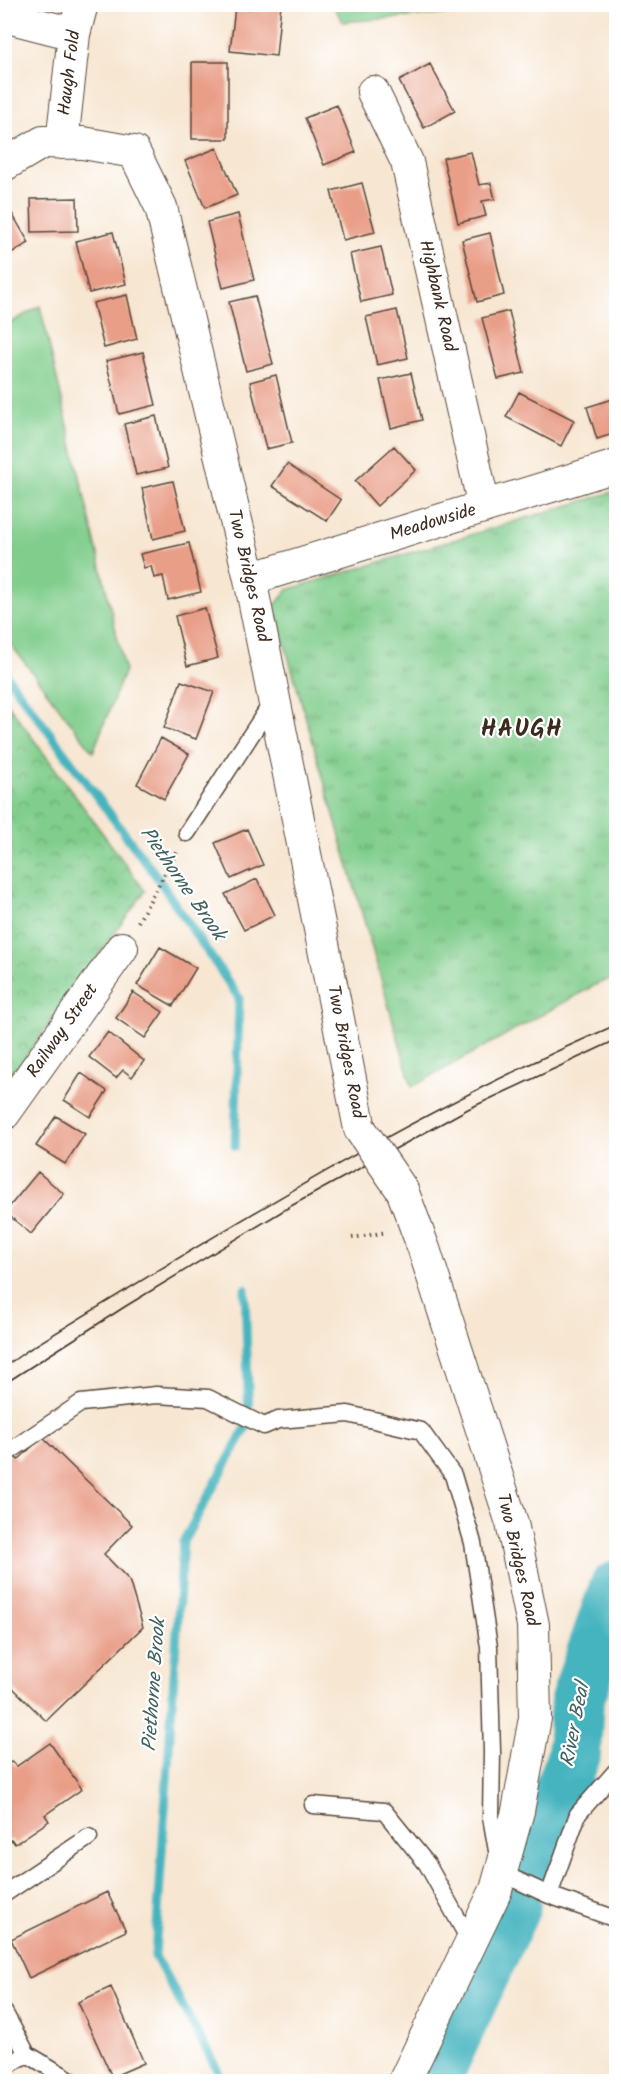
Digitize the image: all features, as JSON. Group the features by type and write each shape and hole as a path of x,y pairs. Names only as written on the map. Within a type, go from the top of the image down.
{"street":[{"name":"Haugh Fold","path":"52,143 82,4"},
{"path":"4,16 74,34"},
{"name":"Highbank Road","path":"373,92 407,162 484,507"},
{"path":"4,165 52,143"},
{"name":"Two Bridges Road","path":"52,143 83,143 134,152 161,207 250,579 360,1129 402,1190 424,1249 512,1523 533,1625 535,1718 518,1811 501,1873 496,1890 404,2082"},
{"name":"Meadowside","path":"250,579 616,466"},
{"name":"Railway Street","path":"4,1114 122,948"}],"lane":[{"path":"187,833 275,699"},
{"path":"4,1455 81,1403 156,1395 207,1398 264,1426 278,1420 348,1414 421,1431 453,1475 473,1543 489,1647 491,1817 501,1873 549,1895 616,1919"},
{"path":"549,1895 578,1814 616,1771"},
{"path":"313,1805 384,1811 428,1864 471,1943"},
{"path":"4,1894 89,1837"},
{"path":"4,2013 27,2054 74,2082"},
{"path":"4,2068 27,2054"}],"path":[{"path":"150,901 171,864"},
{"path":"352,1238 398,1229"}],"green space":[{"path":"333,5 501,5 444,14 343,22"},
{"path":"40,306 125,670 93,752 5,637 5,326"},
{"path":"616,491 616,977 597,984 412,1087 274,607 287,590"},
{"path":"4,699 145,891 5,1085 4,1085"}],"building":[{"path":"250,4 281,4 276,56 230,51 235,7 249,9"},
{"path":"192,62 228,62 228,139 192,139"},
{"path":"430,64 455,111 424,128 399,81"},
{"path":"337,105 356,152 324,165 305,118"},
{"path":"217,148 237,195 205,208 185,161"},
{"path":"471,152 479,185 491,183 495,199 482,201 486,216 458,223 443,158"},
{"path":"362,183 375,232 343,240 331,191"},
{"path":"77,198 78,231 32,232 31,199"},
{"path":"10,210 29,243 4,257 4,214"},
{"path":"238,214 254,280 223,288 207,222"},
{"path":"113,232 126,284 89,293 76,241"},
{"path":"490,233 504,295 477,302 462,240"},
{"path":"381,247 392,295 361,302 350,254"},
{"path":"127,295 137,339 104,348 93,303"},
{"path":"255,296 273,364 246,371 229,302"},
{"path":"397,310 408,358 377,365 366,317"},
{"path":"509,311 524,373 498,379 482,318"},
{"path":"143,352 156,405 119,414 106,361"},
{"path":"411,373 422,420 391,428 380,380"},
{"path":"276,375 292,443 266,449 250,382"},
{"path":"519,392 574,420 561,446 506,417"},
{"path":"616,398 616,433 597,439 587,407"},
{"path":"156,416 168,468 136,475 124,424"},
{"path":"394,446 416,470 377,506 355,481"},
{"path":"287,464 341,500 327,521 272,486"},
{"path":"173,481 185,531 153,539 142,488"},
{"path":"189,543 201,592 168,600 163,576 154,578 151,566 144,568 140,554"},
{"path":"205,608 218,658 187,666 175,616"},
{"path":"181,681 214,692 196,739 164,728"},
{"path":"161,738 189,754 164,799 137,784"},
{"path":"247,829 263,865 231,879 215,843"},
{"path":"257,879 275,915 244,930 225,894"},
{"path":"160,947 196,968 173,1006 137,985"},
{"path":"133,992 163,1012 145,1038 116,1018"},
{"path":"108,1032 144,1061 132,1077 123,1070 116,1078 89,1057"},
{"path":"81,1073 107,1091 90,1117 64,1100"},
{"path":"56,1116 85,1134 65,1164 36,1146"},
{"path":"38,1172 64,1194 31,1234 5,1212"},
{"path":"42,1437 132,1525 104,1554 129,1580 143,1627 46,1721 4,1679 4,1460 12,1453 18,1460"},
{"path":"50,1743 82,1789 45,1815 49,1821 15,1844 11,1839 4,1843 4,1767 11,1762 17,1766"},
{"path":"107,1892 126,1931 29,1978 11,1939"},
{"path":"111,1987 144,2063 112,2077 78,2002"}],"waterway":[{"name":"Piethorne Brook","path":"4,672 157,877 239,998 235,1146"},
{"name":"Piethorne Brook","path":"224,2082 155,1956 183,1542 249,1422 245,1289"},
{"name":"River Beal","path":"533,1861 574,1755 577,1700 616,1588"},
{"name":"River Beal","path":"433,2082 514,1906"}],"tram line":[{"path":"4,1367 171,1262 316,1177 464,1096 616,1025"},
{"path":"4,1384 126,1306 291,1206 468,1109 616,1040"}],"district":[{"name":"HAUGH","path":"522,729"}]}
